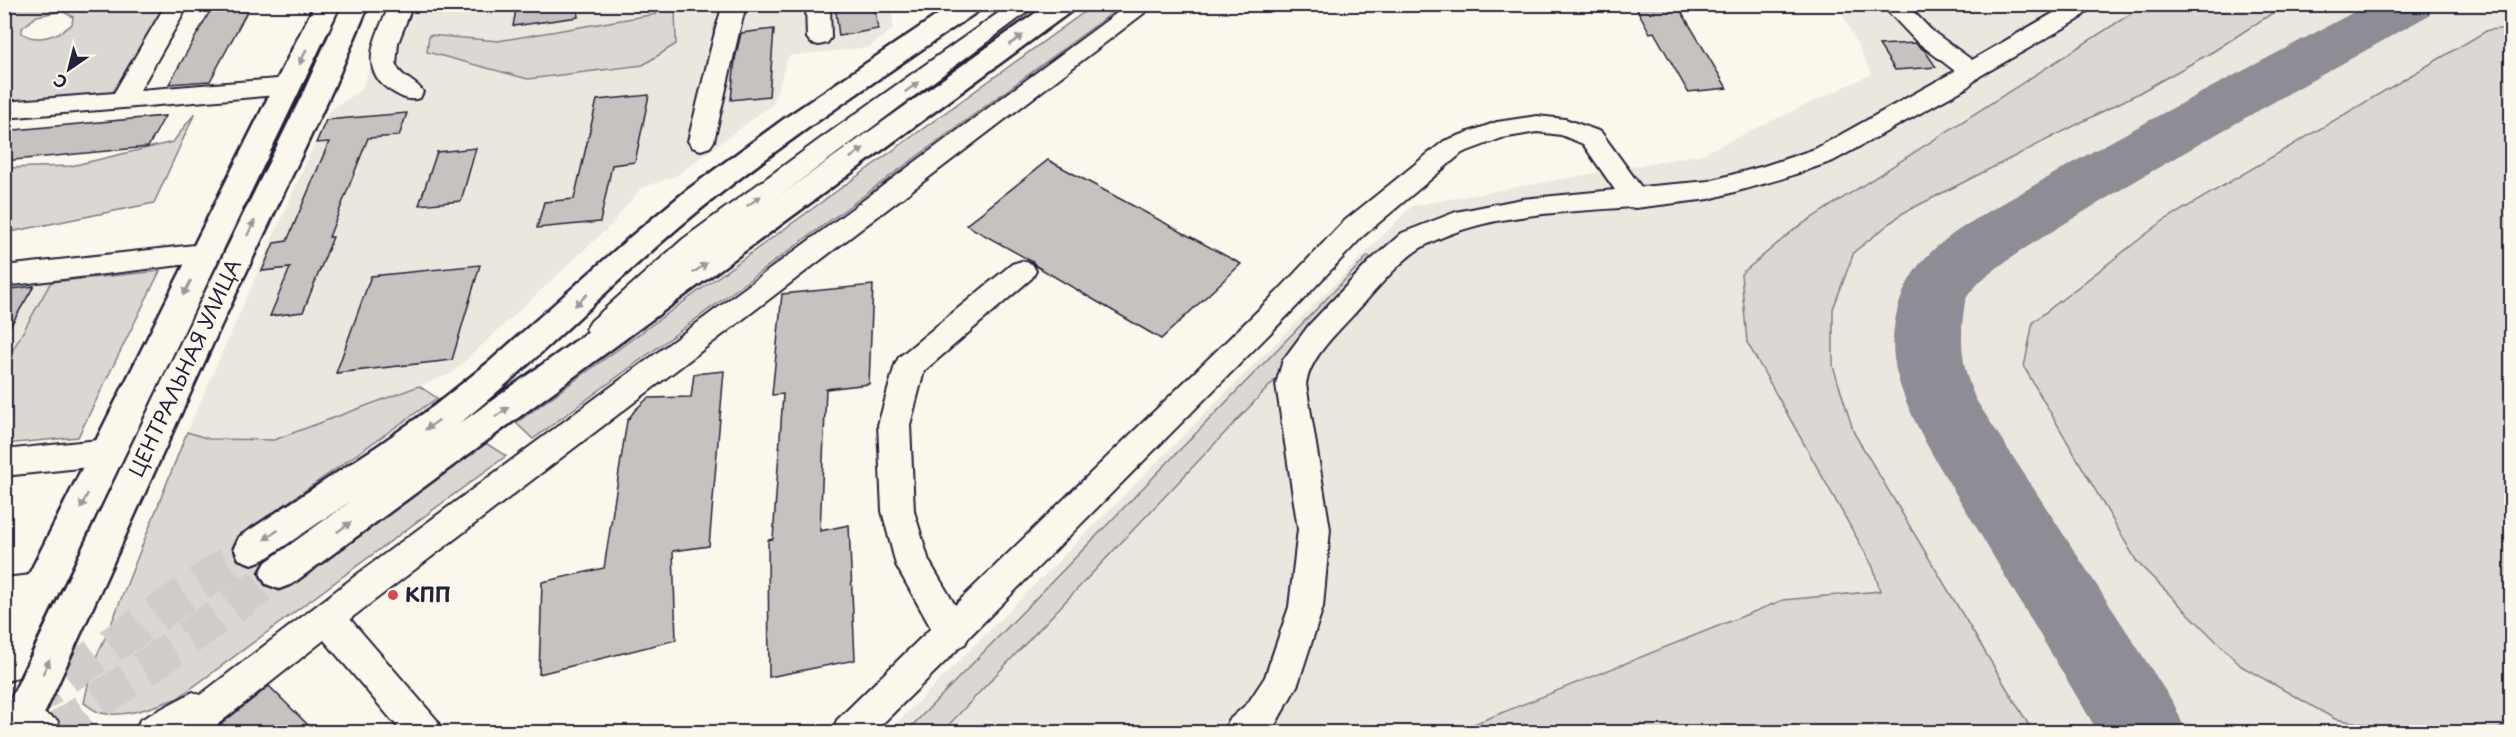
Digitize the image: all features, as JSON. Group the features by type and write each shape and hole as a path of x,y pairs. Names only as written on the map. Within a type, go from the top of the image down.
{"main road":[{"name":"ЦЕНТРАЛЬНАЯ УЛИЦА","path":"4,665 328,4"},
{"name":"ЦЕНТРАЛЬНАЯ УЛИЦА","path":"26,729 208,319 318,91 356,4"},
{"path":"252,548 470,397 518,357 631,253 698,197 785,133 972,4"},
{"path":"279,573 1065,4"}],"street":[{"path":"123,99 178,4"},
{"path":"402,4 382,60 385,74 396,85 411,92"},
{"path":"701,141 730,19 733,11 740,4"},
{"path":"818,4 819,38"},
{"path":"534,389 693,246 1027,4"},
{"path":"180,732 325,618 1145,4"},
{"path":"1892,4 1924,36 1971,71"},
{"path":"1242,732 1261,715 1280,684 1306,607 1314,529 1291,384 1294,368 1337,312 1412,240 1456,222 1522,207 1635,199 1709,190 1772,173 1824,155 1957,82 1971,71 2070,15 2084,4"},
{"path":"4,110 289,87"},
{"path":"850,732 953,633 1287,299 1353,229 1453,147 1497,130 1537,124 1565,127 1592,138 1635,199"},
{"path":"4,276 204,254"},
{"path":"953,633 913,565 898,511 894,425 910,365 1022,271"},
{"path":"4,463 108,452"},
{"path":"4,593 41,589"},
{"path":"325,618 344,636 424,732"},
{"path":"153,732 253,674"},
{"path":"194,732 207,723 253,674"}],"shaded area":[{"path":"660,4 675,5 676,44 643,65 528,79 427,52 429,35 498,41 656,14"},
{"path":"2146,4 2285,5 2214,51 2137,94 1903,213 1854,252 1833,309 1833,366 1854,433 2033,732 1454,732 1783,600 1880,591 1873,567 1747,342 1741,274 1796,228"},
{"path":"5,5 178,5 123,99 5,110","holes":["62,11 73,17 72,24 55,35 34,38 22,33 22,28 37,16"]},
{"path":"394,5 892,5 893,29 870,47 788,56 773,104 676,176 641,188 611,225 451,374 274,440 209,439 187,432 329,111 362,89"},
{"path":"1094,5 1123,5 533,439 516,423"},
{"path":"1838,5 2511,5 2511,732 888,732 1412,206 1702,154 1872,74"},
{"path":"2511,28 2511,718 2499,729 2480,732 2412,732 2335,719 2241,666 2137,562 2024,367 2033,322 2163,221 2488,30"},
{"path":"195,113 154,203 5,233 5,168 71,166 173,142"},
{"path":"1368,256 1388,266 1274,381 942,732 906,732"},
{"path":"58,270 5,364 5,271"},
{"path":"160,271 78,437 5,444 5,364 51,282"},
{"path":"419,386 437,398 240,536 288,582 484,442 506,456 178,698 120,714 99,712 84,703 92,666 110,627 187,432 209,439 274,440"}],"building":[{"path":"214,4 251,4 210,81 169,84"},
{"path":"517,4 577,4 578,17 513,26"},
{"path":"835,4 874,4 878,29 839,36"},
{"path":"1634,4 1677,4 1727,88 1688,92 1654,32 1650,33"},
{"path":"774,29 769,96 731,100 735,59 741,33"},
{"path":"1915,43 1925,51 1936,67 1895,70 1879,45"},
{"path":"649,95 635,162 612,165 600,222 537,228 544,202 574,199 597,100"},
{"path":"407,113 399,136 368,138 329,237 333,237 303,312 270,316 290,268 262,271 274,243 287,241 329,142 316,143 326,120"},
{"path":"165,116 148,147 4,161 4,131"},
{"path":"476,148 461,201 419,205 437,152"},
{"path":"1048,160 1241,264 1161,339 1036,266 1033,262 966,225"},
{"path":"480,265 452,360 336,373 371,276"},
{"path":"873,285 869,384 826,389 820,531 849,525 855,660 769,677 768,540 773,539 783,394 772,395 782,294"},
{"path":"34,286 4,337 4,290"},
{"path":"724,371 709,546 673,551 676,640 539,674 542,582 604,568 627,421 648,398 691,397 694,374"},
{"path":"269,686 315,732 211,732"}],"taxiway":[{"path":"2144,732 1971,455 1944,405 1936,388 1927,354 1927,336 1934,296 1942,283 1964,261 2017,224 2170,134 2410,4"}],"tunnel":[{"path":"22,707 252,548"},
{"path":"55,732 279,573"}],"place":[{"name":"КПП","path":"393,595"}]}
